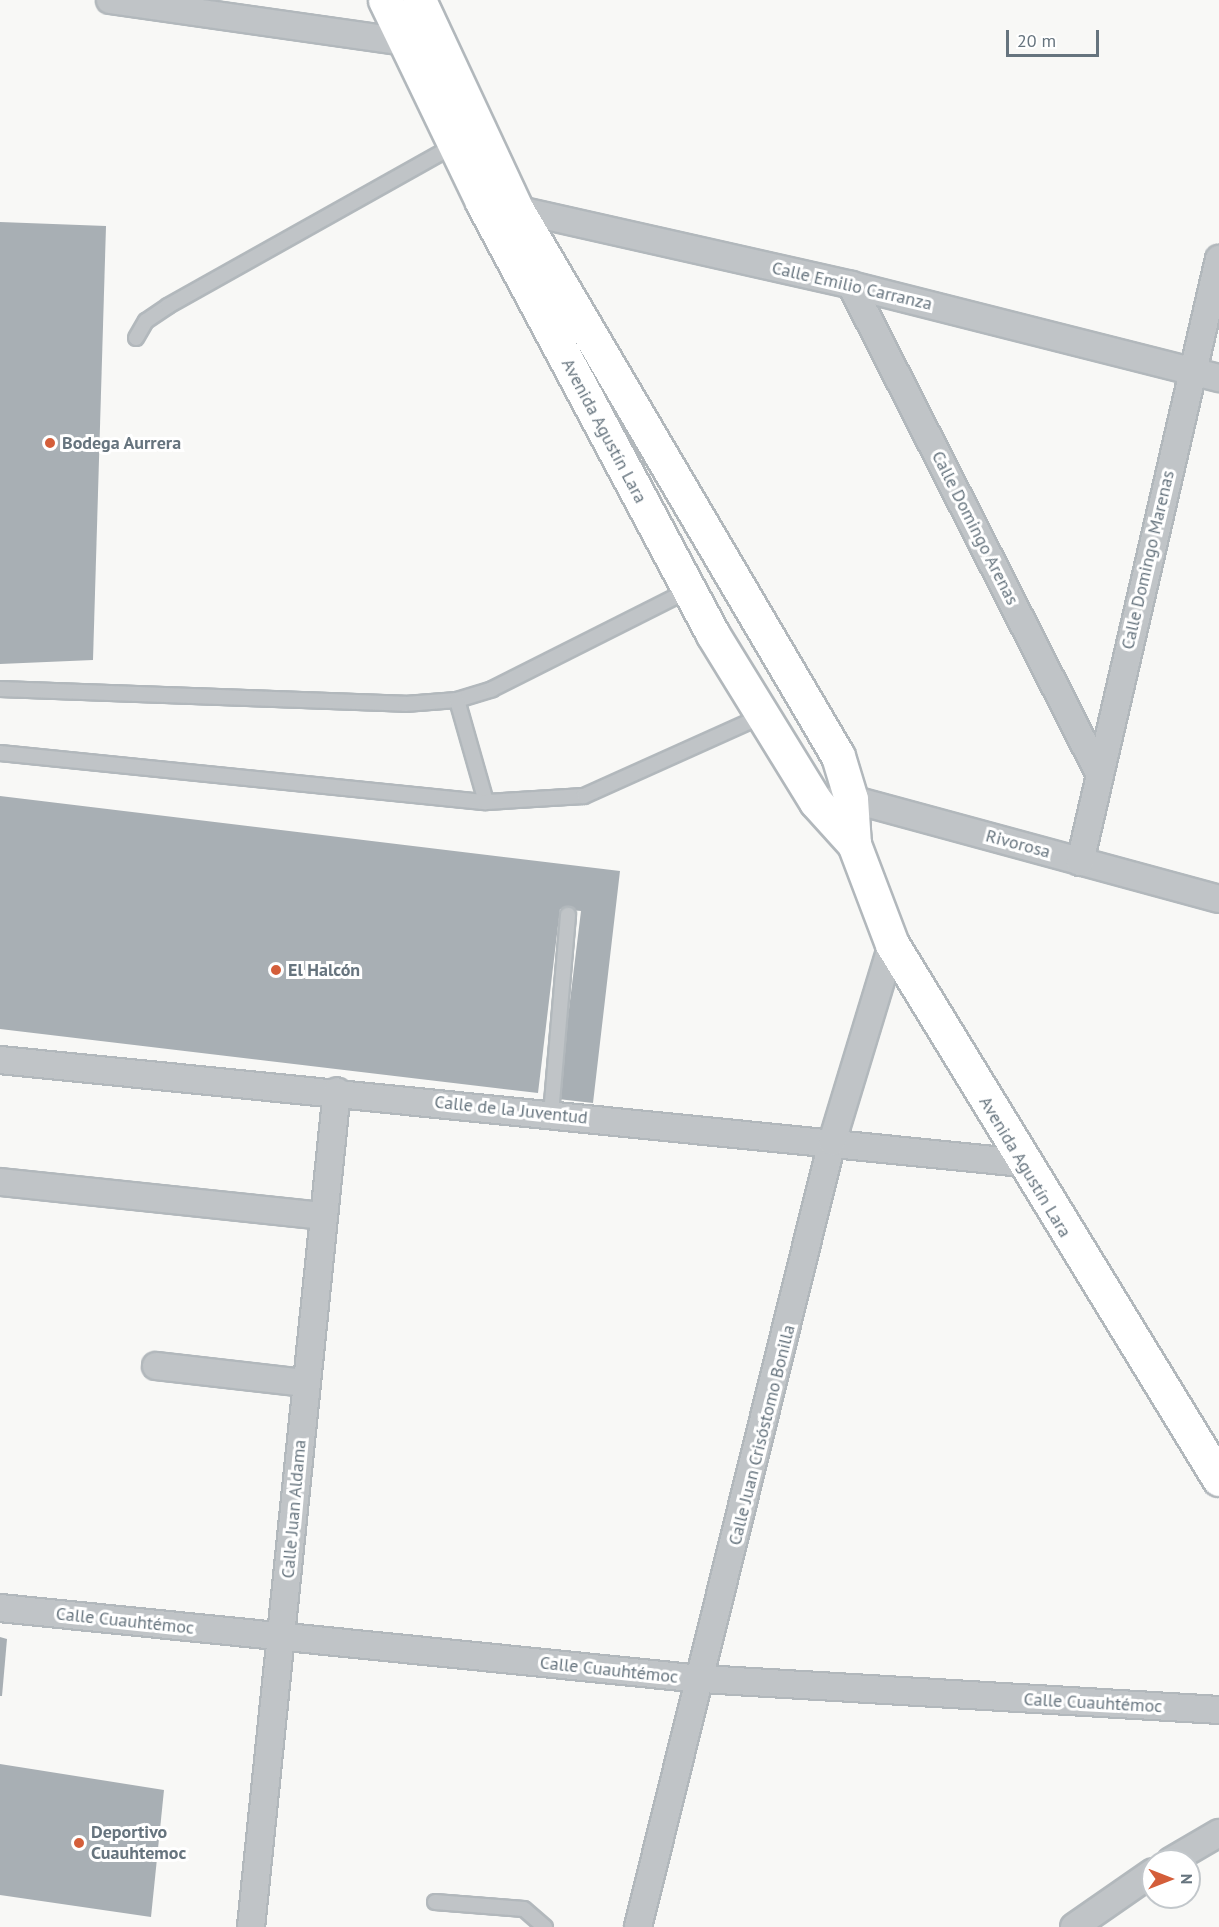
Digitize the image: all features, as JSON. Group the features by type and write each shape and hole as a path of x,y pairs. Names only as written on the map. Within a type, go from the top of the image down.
{"main road":[{"name":"Avenida Agustín Lara","path":"385,0 483,202 688,590 816,802 854,844"},
{"name":"Avenida Agustín Lara","path":"419,0 442,45 517,210 757,614 838,756 851,798 854,844 892,944 1022,1163 1219,1479"},
{"path":"712,633 757,614"}],"street":[{"path":"110,0 408,44 442,45"},
{"name":"Calle Emilio Carranza","path":"483,202 851,285 1219,378"},
{"name":"Calle Domingo Marenas","path":"1080,862 1098,771 1219,259"},
{"name":"Calle Domingo Arenas","path":"851,285 1098,771"},
{"name":"Rivorosa","path":"816,802 851,798 1219,899"},
{"name":"Calle Juan Crisóstomo Bonilla","path":"638,1927 702,1679 832,1142 892,944"},
{"name":"Calle de la Juventud","path":"0,1060 337,1090 1022,1163"},
{"name":"Calle Juan Aldama","path":"251,1927 337,1090"},
{"path":"0,1182 323,1216"},
{"path":"156,1366 306,1383"},
{"name":"Calle Cuauhtémoc","path":"0,1608 702,1679 1219,1710"},
{"path":"1192,1849 1219,1833"},
{"path":"1074,1927 1141,1880"}],"lane":[{"path":"136,338 146,321 168,306 455,144"},
{"path":"0,689 405,704 457,700 492,689 688,590"},
{"path":"457,700 486,802"},
{"path":"0,753 486,802 584,796 762,716"},
{"path":"551,1114 568,915"},
{"path":"435,1902 524,1909 545,1927"}],"building":[{"name":"Bodega Aurrera","path":"0,222 106,226 93,660 0,664"},
{"name":"El Halcón","path":"0,796 620,871 593,1103 558,1099 581,911 560,909 538,1093 0,1029"},
{"path":"0,1637 7,1639 2,1696 0,1696"},
{"name":"Deportivo Cuauhtemoc","path":"0,1764 164,1790 151,1917 0,1895"}],"place":[{"name":"Bodega Aurrera","path":"50,443"},
{"name":"El Halcón","path":"276,970"},
{"name":"Deportivo Cuauhtemoc","path":"79,1843"}]}
